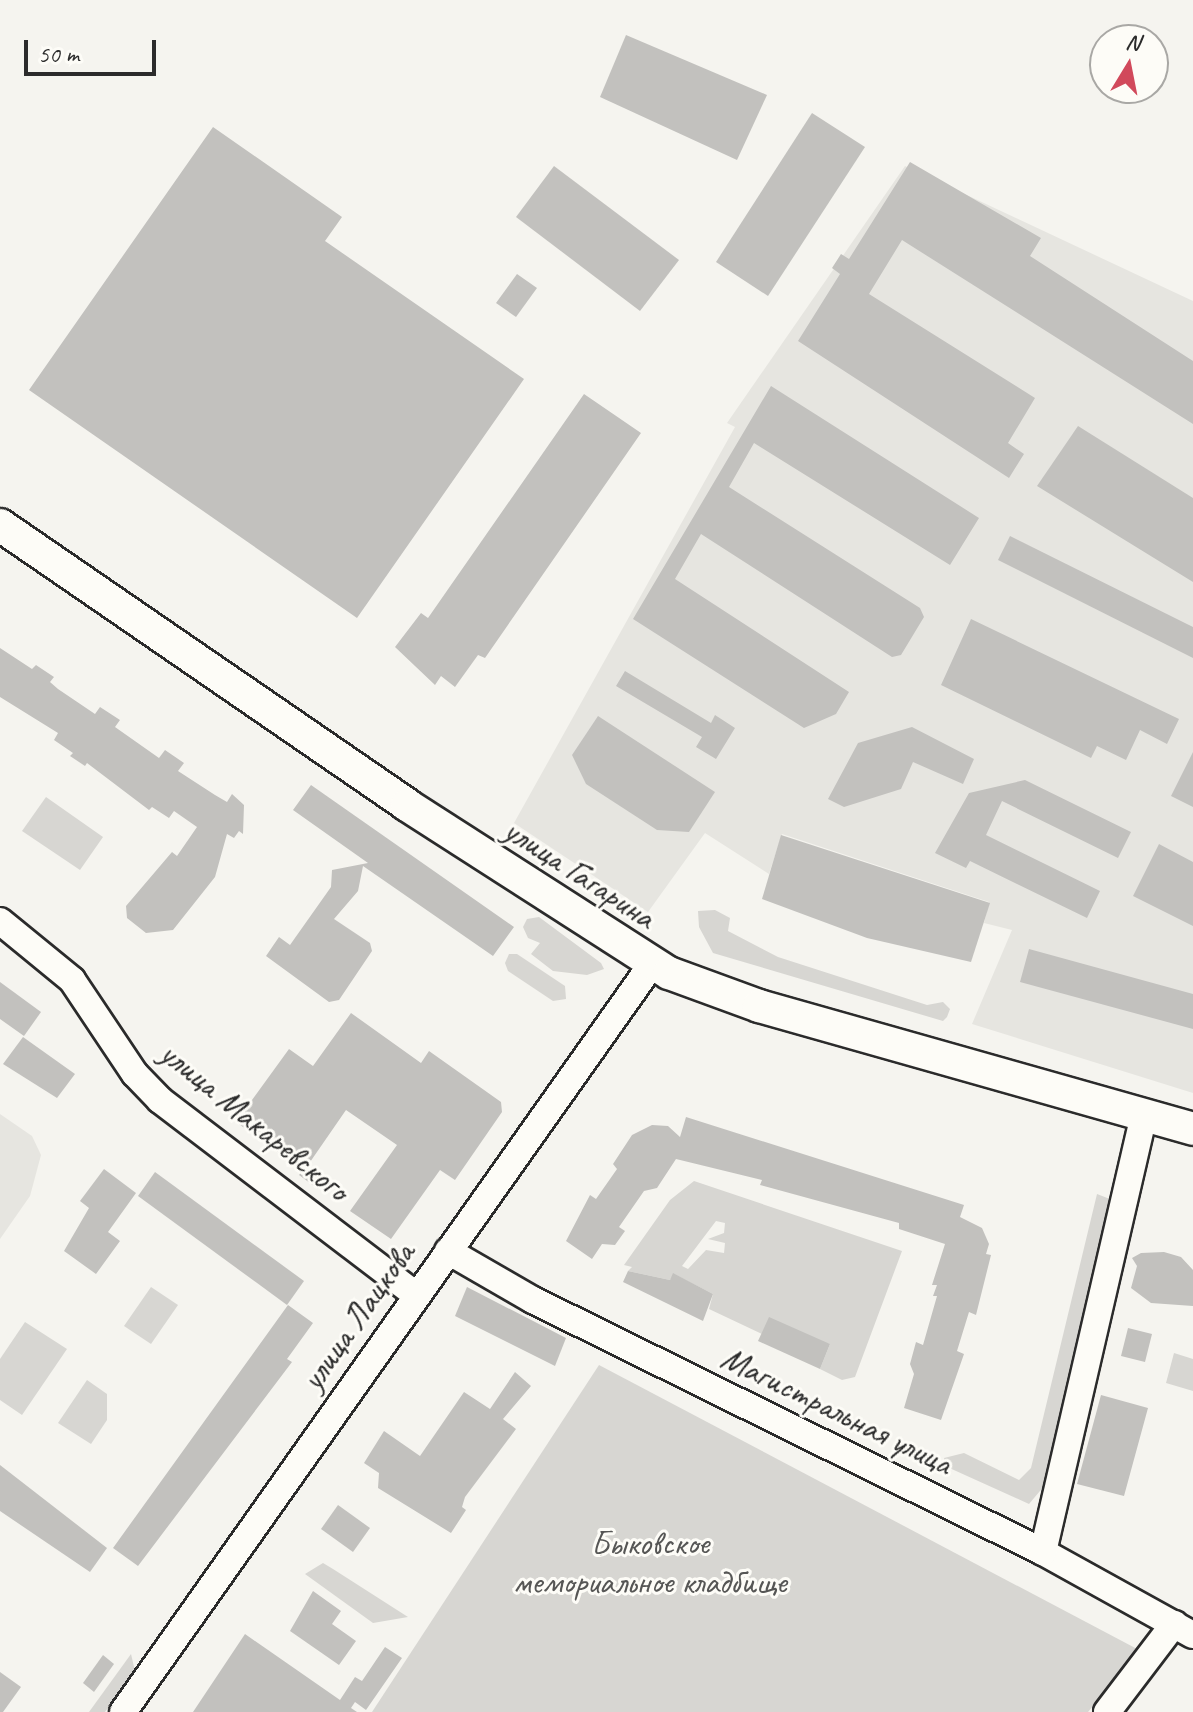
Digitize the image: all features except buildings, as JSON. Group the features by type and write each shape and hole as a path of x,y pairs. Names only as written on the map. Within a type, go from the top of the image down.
{"main road":[{"name":"улица Гагарина","path":"0,525 407,805 652,964 759,1006 1193,1129"}],"street":[{"name":"улица Макаревского","path":"0,921 72,980 133,1072 160,1100 416,1295"},
{"name":"улица Лацкова","path":"123,1712 652,964"},
{"path":"1043,1552 1144,1114"},
{"name":"Магистральная улица","path":"448,1251 533,1300 1043,1552 1183,1630"},
{"path":"1107,1712 1183,1630"}],"shaded area":[{"path":"905,166 1193,301 1193,1093 972,1024 1012,930 984,923 989,902 782,834 769,874 705,833 648,912 514,823 735,427 727,423"},
{"path":"0,1114 32,1136 41,1155 30,1196 0,1239"}],"green space":[{"path":"46,797 103,837 80,870 22,831"},
{"path":"715,910 730,918 728,931 778,957 927,1005 943,1002 950,1009 947,1017 943,1021 713,953 699,927 698,911"},
{"path":"539,917 601,963 604,969 587,975 553,971 531,954 540,943 528,938 523,927 527,919"},
{"path":"509,954 517,954 565,986 566,999 553,1001 508,971 505,963"},
{"path":"694,1181 902,1251 855,1377 842,1380 820,1369 830,1344 762,1334 709,1309 713,1294 674,1274 670,1280 628,1271 632,1267 624,1265 670,1200","holes":["716,1221 725,1223 724,1233 708,1239 725,1243 724,1253 706,1250 688,1269 682,1266"]},
{"path":"1097,1194 1115,1201 1045,1485 1029,1504 945,1466 944,1458 964,1453 1019,1480 1031,1468"},
{"path":"151,1287 178,1305 151,1344 124,1326"},
{"path":"25,1322 67,1349 22,1415 0,1400 0,1359"},
{"path":"1174,1353 1193,1359 1193,1391 1166,1383"},
{"name":"Быковское мемориальное кладбище","path":"599,1365 1139,1650 1088,1712 372,1712"},
{"path":"87,1380 107,1394 107,1420 91,1444 58,1423"},
{"path":"323,1563 408,1617 373,1623 305,1574"},
{"path":"131,1654 135,1671 105,1712 89,1712"}]}
